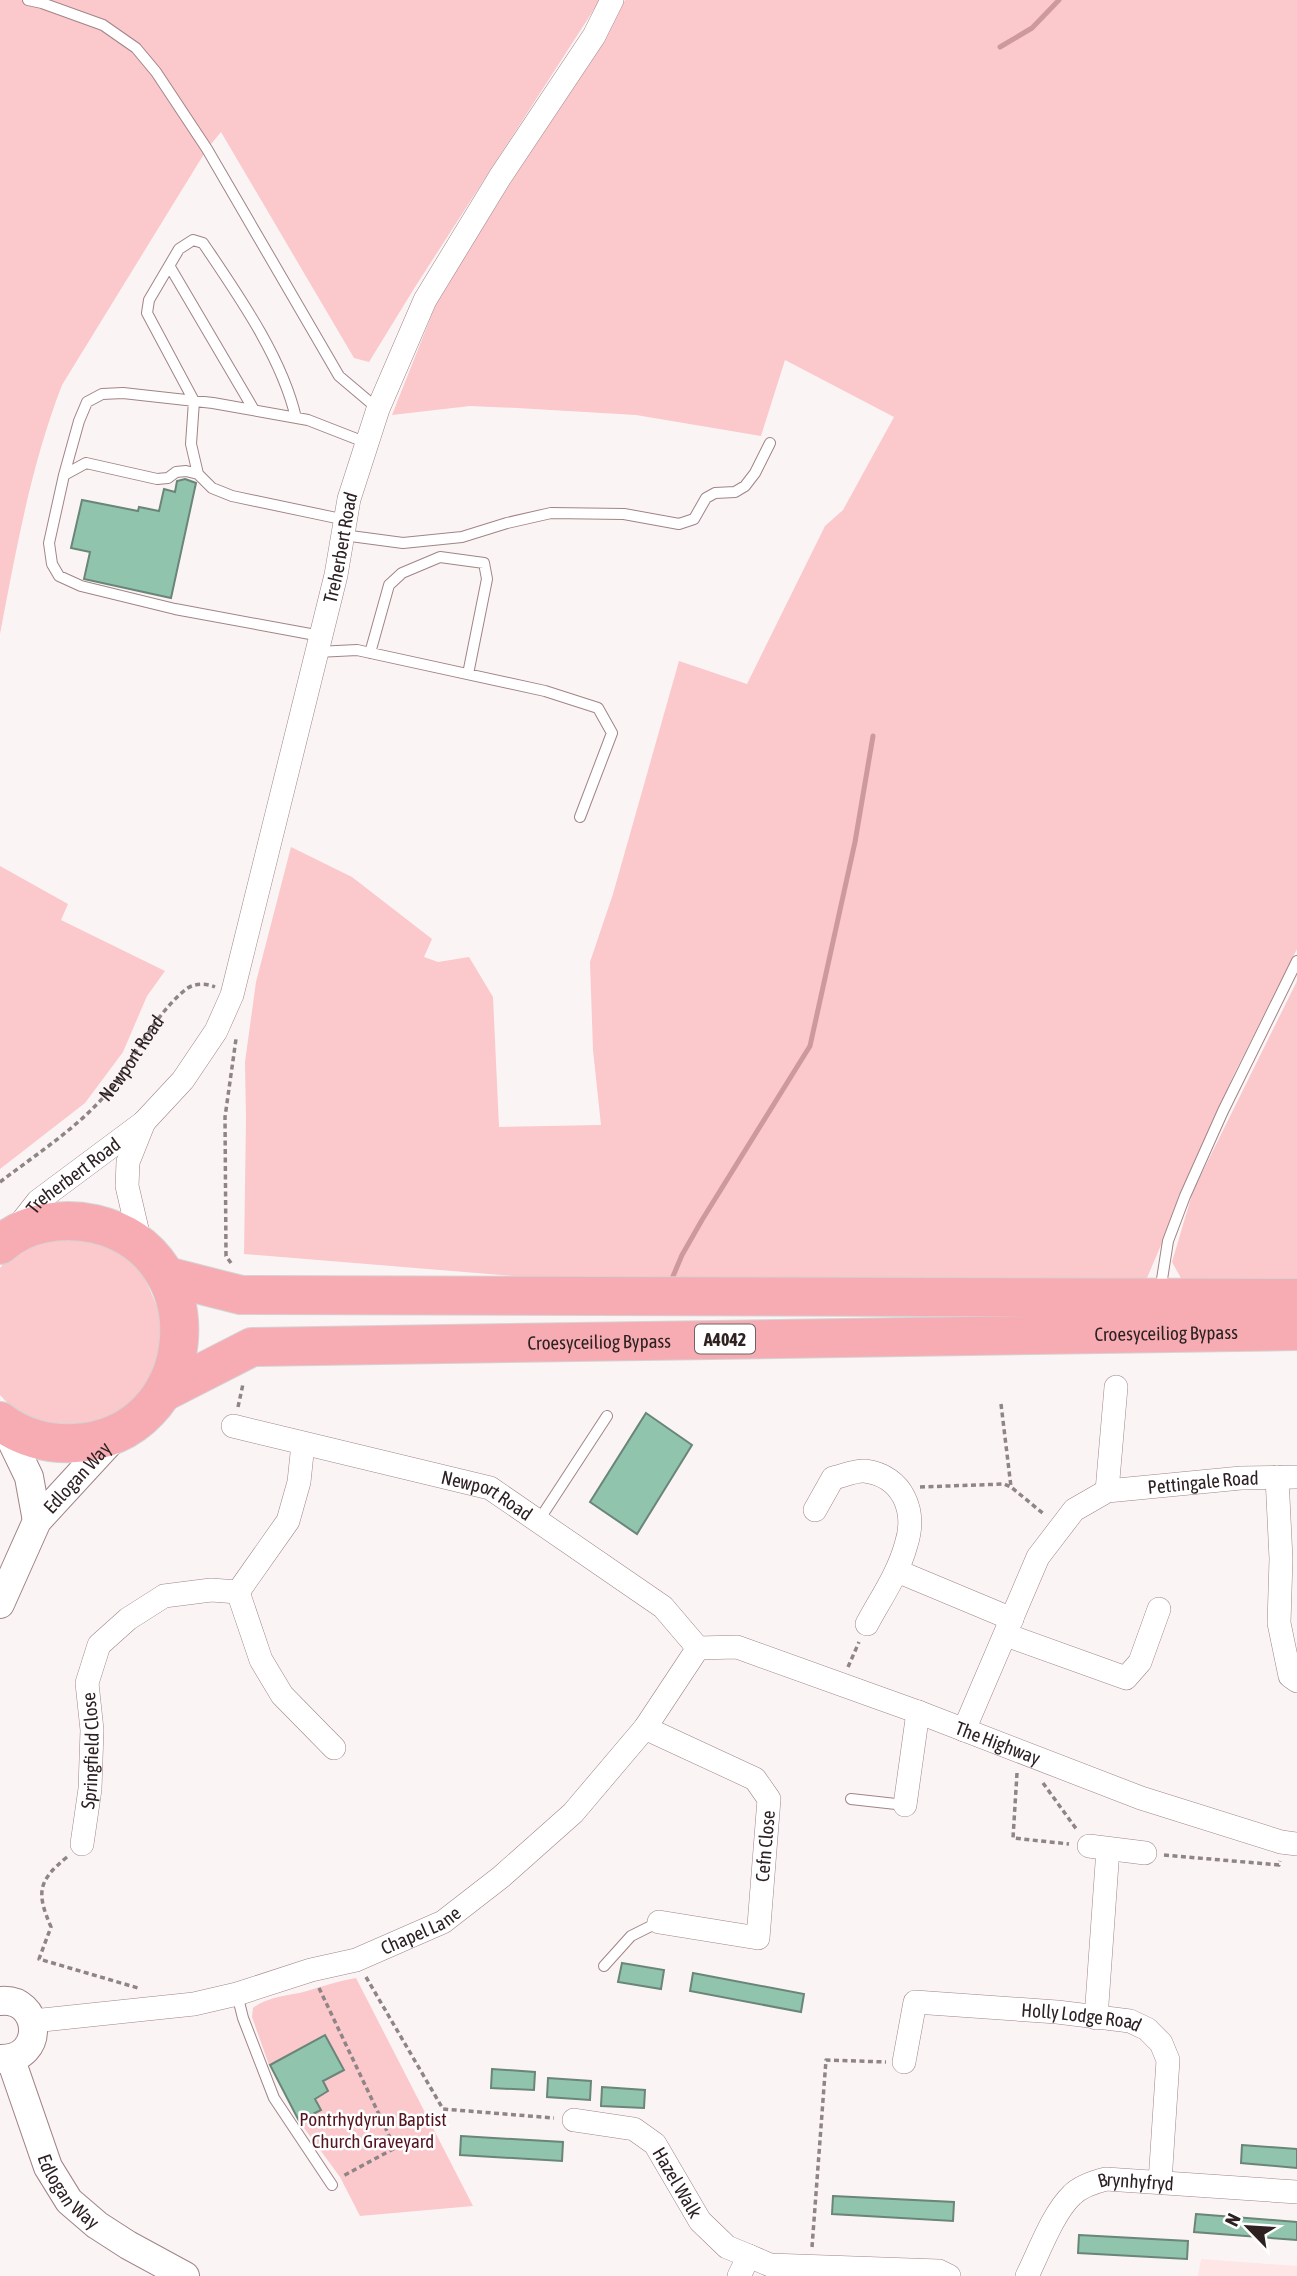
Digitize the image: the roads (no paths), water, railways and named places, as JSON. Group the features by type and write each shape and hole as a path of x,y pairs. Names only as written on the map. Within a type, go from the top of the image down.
{"highway":[{"path":"1,1422 29,1437 58,1444 88,1443 117,1434 142,1417 164,1392 176,1364 181,1334 177,1304 166,1276 155,1259 141,1246 111,1228 77,1220 42,1223 5,1241"},
{"name":"Croesyceiliog Bypass","path":"166,1276 246,1295 1297,1298"},
{"name":"Croesyceiliog Bypass","path":"164,1392 252,1346 1297,1331"}],"street":[{"name":"Treherbert Road","path":"5,1241 38,1201 144,1122 190,1070 216,1031 232,995 336,575 349,499 377,409 425,300 500,177 594,36 612,0"},
{"name":"Treherbert Road","path":"141,1246 127,1186 127,1174 128,1162 144,1122"},
{"path":"1107,1491 1116,1387"},
{"name":"Edlogan Way","path":"1,1422 29,1477 37,1521"},
{"name":"Newport Road","path":"233,1426 490,1488 663,1607 698,1648"},
{"name":"Edlogan Way","path":"0,1604 37,1521 117,1434"},
{"path":"303,1444 299,1482 288,1521 238,1592 261,1660 282,1695 334,1748"},
{"path":"815,1510 833,1478 863,1471 889,1477 903,1493 909,1517 908,1542 897,1571 867,1624"},
{"path":"1287,1477 1279,1623 1290,1676 1297,1681"},
{"name":"Pettingale Road","path":"964,1730 1038,1557 1074,1510 1107,1491 1241,1478 1287,1477"},
{"path":"897,1571 1009,1627 1126,1678 1140,1662 1159,1609"},
{"name":"Springfield Close","path":"82,1844 90,1777 92,1730 87,1684 99,1645 128,1619 164,1596 211,1590 238,1592"},
{"name":"The Highway","path":"698,1648 737,1647 918,1712 1141,1798 1291,1843"},
{"name":"Chapel Lane","path":"33,2021 194,2004 237,1994 311,1970 356,1960 443,1922 501,1877 573,1813 645,1728 698,1648"},
{"path":"905,1805 918,1712"},
{"name":"Cefn Close","path":"645,1728 755,1779 769,1799 758,1938 659,1922"},
{"path":"1096,2018 1098,1848 1144,1853"},
{"path":"0,2001 9,2000 23,2007 33,2021"},
{"name":"Holly Lodge Road","path":"905,2062 915,2002 1130,2021 1147,2029 1161,2043 1168,2060 1160,2182"},
{"name":"Edlogan Way","path":"33,2021 34,2037 25,2052 5,2060 48,2167 69,2201 97,2225 185,2276"},
{"name":"Hazel Walk","path":"573,2120 634,2129 655,2144 700,2221 744,2266 939,2271 949,2276"},
{"name":"Brynhyfryd","path":"1027,2276 1062,2207 1073,2194 1106,2179 1297,2192"}],"lane":[{"path":"28,0 103,25 136,48 156,72 207,149 339,376 377,409"},
{"path":"198,474 190,426 194,401 147,313 149,300 179,249 193,240 203,243 260,335 290,391 296,418"},
{"path":"170,267 254,410"},
{"path":"367,443 308,420 254,410 123,393 102,394 87,402 79,421 64,475 50,543 52,564 59,576 81,586 319,644 545,691 598,708 612,733 580,817"},
{"path":"64,475 86,463 157,479 186,471 198,474 212,488 232,496 403,543 462,537 551,513 624,514 679,524 694,519 706,499 715,493 735,492 745,486 755,473 770,443"},
{"path":"370,653 389,585 402,573 440,557 484,563 487,579 468,674"},
{"path":"1159,1298 1168,1241 1185,1196 1223,1111 1297,961"},
{"path":"539,1520 607,1416"},
{"path":"851,1799 905,1805"},
{"path":"604,1966 631,1936 659,1922"},
{"path":"237,1994 243,2018 274,2098 332,2185"}],"waterway":[{"path":"1000,47 1032,28 1059,0"},
{"path":"671,1281 702,1220 810,1046 855,842 873,736"}],"park label":[{"name":"Pontrhydyrun Baptist Church Graveyard","path":"373,2130"}]}
